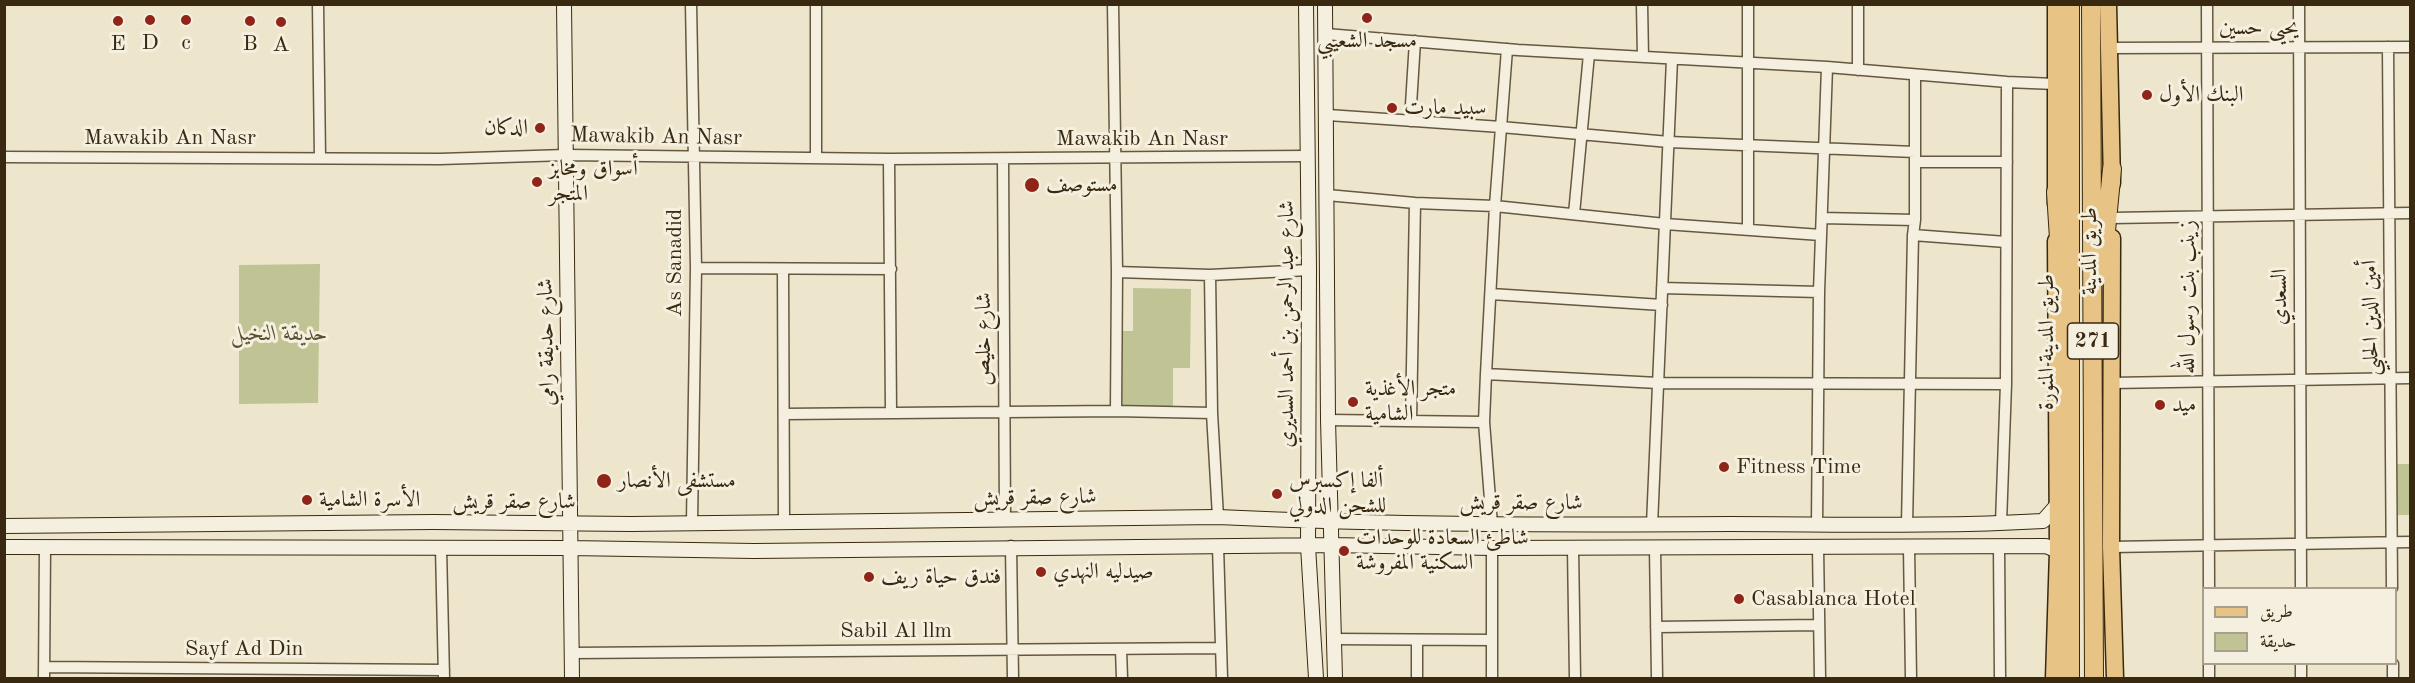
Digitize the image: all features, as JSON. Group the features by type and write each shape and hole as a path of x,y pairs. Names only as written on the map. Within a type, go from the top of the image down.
{"highway":[{"name":"طريق المدينة المنورة","path":"2070,4 2072,408 2070,678"},
{"name":"طريق المدينة المنورة","path":"2091,4 2095,678"},
{"path":"2093,369 2112,169"},
{"path":"2056,192 2072,408"},
{"path":"2065,678 2069,613"}],"main road":[{"name":"طريق المدينة","path":"2054,678 2058,551 2056,4"},
{"name":"طريق المدينة","path":"2108,4 2112,169 2111,547 2115,678"}],"street":[{"path":"318,4 320,158"},
{"name":"شارع حديقة رامي","path":"564,4 572,678"},
{"name":"As Sanadid","path":"691,4 696,268 692,522"},
{"path":"816,4 816,158"},
{"path":"1113,4 1117,272 1116,411"},
{"name":"شارع عبد الرحمن بن أحمد السديري","path":"1306,4 1309,270 1308,546 1316,678"},
{"name":"شارع عبد الرحمن بن أحمد السديري","path":"1325,4 1328,116 1328,420 1335,678"},
{"path":"1642,4 1643,57"},
{"path":"1748,4 1748,230"},
{"path":"1858,4 1858,70"},
{"name":"زينب بنت رسول الله","path":"2207,4 2209,587"},
{"name":"السعدي","path":"2299,4 2301,587"},
{"path":"1326,34 1507,49 1827,67 2055,84"},
{"path":"1410,122 1415,41"},
{"name":"أمين الدين الحلبي","path":"2388,47 2392,587"},
{"name":"يحيى حسين","path":"2108,48 2410,47"},
{"path":"1491,525 1484,422 1495,206 1507,49"},
{"path":"1574,214 1589,54"},
{"path":"1652,525 1672,59"},
{"path":"1817,524 1818,292 1827,67"},
{"path":"1907,524 1915,220 1915,75"},
{"path":"2001,523 2006,384 2007,82"},
{"path":"1328,116 1501,127 1668,142 1824,149 2007,162"},
{"name":"Mawakib An Nasr","path":"4,158 440,159 566,155 694,158 1114,159 1308,156"},
{"path":"889,159 891,413"},
{"name":"شارع خليص","path":"1003,159 1005,519"},
{"path":"1327,195 1415,203 1495,206 1665,224 1821,235"},
{"path":"1411,421 1415,203"},
{"path":"2112,218 2410,213"},
{"path":"1822,218 1915,220"},
{"path":"1913,235 2006,242"},
{"path":"696,268 891,269"},
{"path":"783,269 784,521"},
{"path":"1117,272 1210,275 1309,270"},
{"path":"1210,275 1212,413 1218,517"},
{"path":"1662,288 1818,292"},
{"path":"1491,294 1662,305"},
{"path":"1486,374 1658,383 2006,384"},
{"path":"2111,383 2410,378"},
{"path":"784,414 1116,411 1212,413"},
{"path":"1328,420 1484,422"},
{"name":"شارع صقر قريش","path":"4,526 433,522 570,524 1218,517 1308,522 1491,525 1962,524 2043,521 2058,504"},
{"path":"1962,524 1962,547"},
{"path":"1610,525 1611,548"},
{"path":"2111,547 2410,542"},
{"name":"شارع صقر قريش","path":"4,547 754,550 1331,545 1492,548 2046,546 2058,551"},
{"path":"1011,546 1013,678"},
{"path":"1218,546 1222,678"},
{"path":"1999,546 2000,678"},
{"path":"44,673 45,547"},
{"path":"1818,547 1820,678"},
{"path":"1910,547 1911,678"},
{"path":"1492,548 1492,678"},
{"path":"1573,548 1575,678"},
{"path":"1655,548 1657,678"},
{"path":"441,549 444,674"},
{"path":"1656,627 1819,625"},
{"path":"1334,639 1492,640"},
{"path":"1416,641 1417,678"},
{"name":"Sabil Al llm","path":"572,653 1221,648"},
{"path":"1121,649 1122,678"},
{"name":"Sayf Ad Din","path":"44,673 444,674"}],"green space":[{"name":"حديقة النخيل","path":"320,264 318,403 239,404 239,265"},
{"path":"1133,288 1191,289 1190,368 1173,368 1173,406 1122,406 1123,331 1133,331"},
{"path":"2397,464 2410,464 2410,515 2397,515"}],"place":[{"name":"مسجد الشعيبي","path":"1367,18"},
{"name":"D","path":"150,20"},
{"name":"c","path":"186,20"},
{"name":"E","path":"118,21"},
{"name":"B","path":"250,21"},
{"name":"A","path":"281,22"},
{"name":"البنك الأول","path":"2147,95"},
{"name":"سبيد مارت","path":"1392,108"},
{"name":"الدكان","path":"540,128"},
{"name":"أسواق ومخابز المتجر","path":"537,182"},
{"name":"مستوصف","path":"1032,185"},
{"name":"متجر الأغذية الشامية","path":"1353,402"},
{"name":"ميد","path":"2160,405"},
{"name":"Fitness Time","path":"1724,467"},
{"name":"مستشفى الأنصار","path":"604,481"},
{"name":"ألفا إكسبرس للشحن الدولي","path":"1277,494"},
{"name":"الأسرة الشامية","path":"307,500"},
{"name":"شاطئ السعادة للوحدات السكنية المفروشة","path":"1344,551"},
{"name":"صيدليه النهدي","path":"1041,572"},
{"name":"فندق حياة ريف","path":"869,577"},
{"name":"Casablanca Hotel","path":"1739,599"}]}
